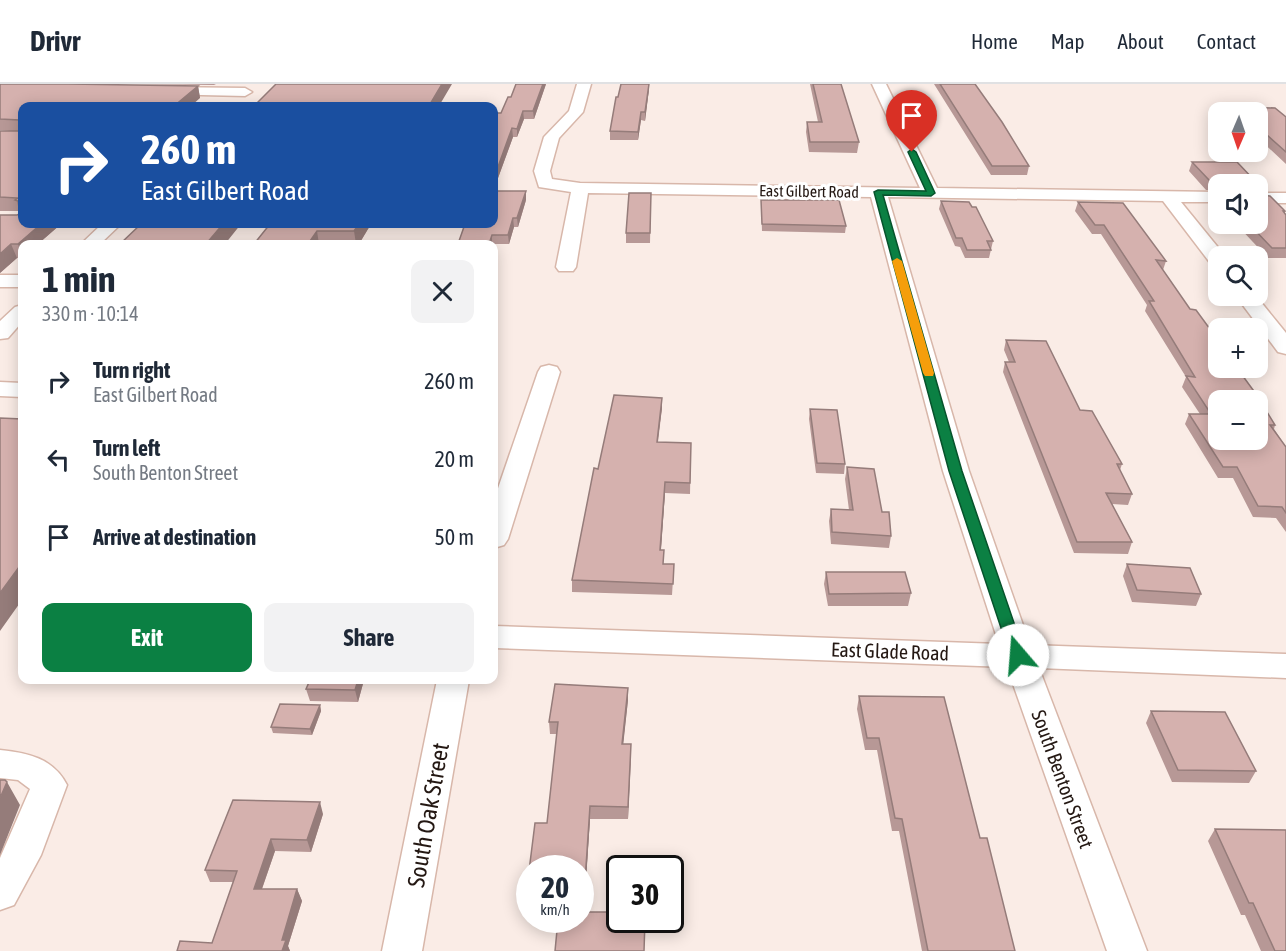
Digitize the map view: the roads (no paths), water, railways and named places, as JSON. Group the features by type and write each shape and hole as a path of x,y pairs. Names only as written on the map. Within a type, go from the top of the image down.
{"street":[{"path":"566,267 580,188 545,183 542,171 552,137 576,112 584,84"},
{"path":"879,84 931,193"},
{"path":"152,90 249,88"},
{"path":"234,102 249,88"},
{"name":"East Gilbert Road","path":"580,188 1208,197"},
{"name":"South Benton Street","path":"878,192 956,471 1018,655 1127,951"},
{"path":"1168,197 1208,247"},
{"path":"1268,198 1286,198"},
{"path":"94,240 108,228"},
{"path":"0,281 18,281"},
{"path":"1254,306 1286,347"},
{"path":"0,333 18,315"},
{"path":"498,526 549,372"},
{"path":"0,389 18,390"},
{"name":"East Glade Road","path":"498,637 1286,666"},
{"name":"South Oak Street","path":"402,951 452,684"},
{"path":"0,764 27,767 49,785 22,855 0,892"}]}
